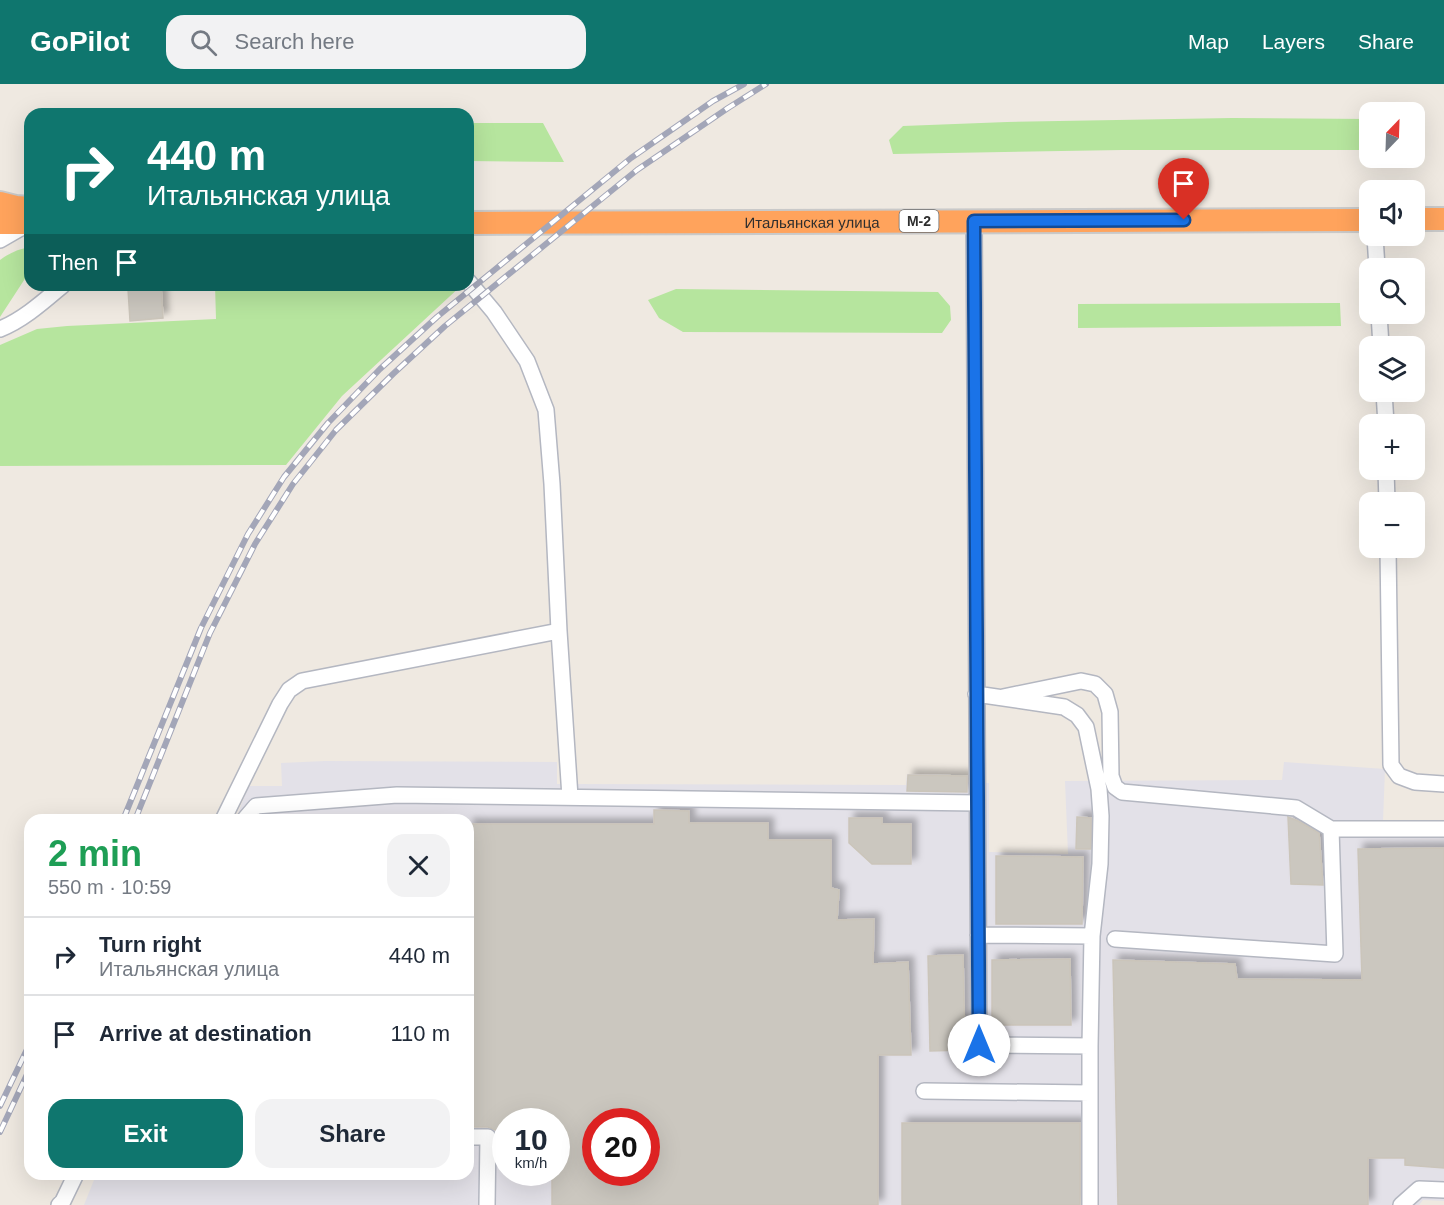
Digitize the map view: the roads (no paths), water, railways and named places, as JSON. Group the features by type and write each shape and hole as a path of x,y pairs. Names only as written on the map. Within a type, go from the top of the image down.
{"highway":[{"path":"0,203 24,208"},
{"path":"1425,219 1444,219"},
{"name":"Итальянская улица","path":"474,223 1359,220"},
{"path":"0,223 24,223"}],"street":[{"path":"974,221 979,1045 1090,1046"},
{"path":"0,240 24,226"},
{"path":"474,288 494,312 526,361 546,410 570,797"},
{"path":"0,329 26,315 56,291"},
{"path":"1388,558 1392,765 1399,776 1415,783 1444,784"},
{"path":"227,814 280,704 289,690 302,681 559,631"},
{"path":"1003,697 1082,681 1095,684 1105,694 1110,712 1111,776 1115,787 1122,792 1296,808 1331,829 1444,829"},
{"path":"976,694 1064,707 1077,715 1086,727 1099,789 1101,816 1100,864 1092,936 1090,1205"},
{"path":"249,814 256,806 397,795 977,803"},
{"path":"1115,939 1335,954 1331,829"},
{"path":"978,935 1092,936"},
{"path":"924,1091 1090,1093"},
{"path":"474,1137 488,1137 487,1205"},
{"path":"59,1205 73,1180"},
{"path":"1401,1205 1419,1189 1444,1190"}],"railway":[{"path":"474,287 631,158 713,101 744,84"},
{"path":"137,814 210,633 255,544 293,484 336,430 445,326 637,170 766,84"},
{"path":"125,814 201,628 248,534 284,477 328,423 380,369 469,291"},
{"path":"0,1106 24,1056"},
{"path":"0,1132 24,1081"}]}
